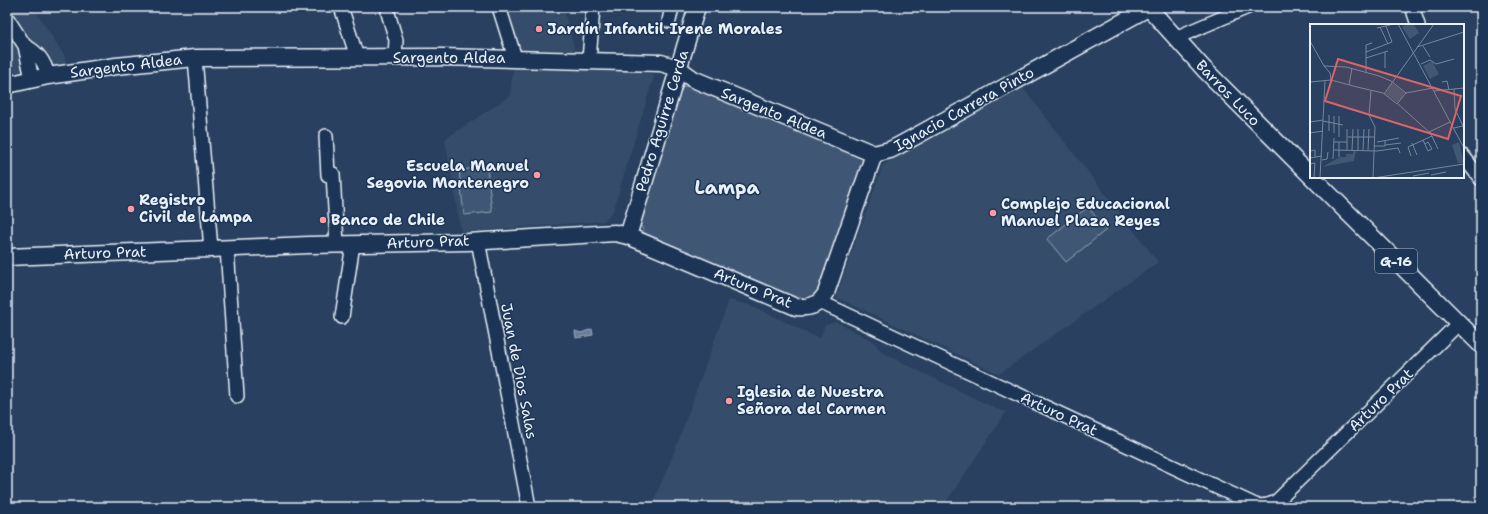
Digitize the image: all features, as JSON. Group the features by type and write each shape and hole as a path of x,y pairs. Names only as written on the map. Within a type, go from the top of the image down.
{"main road":[{"name":"Pedro Aguirre Cerda","path":"628,236 697,7"},
{"name":"Barros Luco","path":"1148,7 1175,38 1310,176"},
{"name":"Ignacio Carrera Pinto","path":"820,302 826,293 874,154 887,151 898,146 1148,7"},
{"name":"Sargento Aldea","path":"7,85 48,76 116,66 195,58 515,58 662,63 678,68 693,79 874,154"},
{"name":"Barros Luco","path":"1312,178 1481,345"},
{"name":"Arturo Prat","path":"7,257 219,248 478,241 606,233 628,236 796,307 808,307 820,302"}],"street":[{"path":"341,7 357,58"},
{"path":"499,7 515,58"},
{"path":"589,61 593,7"},
{"path":"669,21 672,7"},
{"path":"1175,38 1248,7"},
{"path":"1412,7 1418,24"},
{"path":"388,13 396,40 395,57"},
{"path":"7,18 25,46 32,79"},
{"path":"25,46 36,52 45,66 48,76"},
{"path":"195,58 237,396"},
{"path":"326,136 328,175 333,174 337,244"},
{"path":"1464,157 1481,179"},
{"name":"Juan de Dios Salas","path":"478,241 529,507"},
{"path":"342,317 354,244"},
{"name":"Arturo Prat","path":"820,302 1255,505 1266,506 1277,501 1459,323"}],"shaded area":[{"path":"7,7 33,7 64,55 67,65 7,77"},
{"name":"Jardín Infantil Irene Morales","path":"502,7 563,7 575,51 516,50"},
{"name":"Escuela Manuel Segovia Montenegro","path":"513,69 643,72 654,76 613,211 604,221 461,232 445,139 510,96"},
{"path":"685,86 698,87 861,154 867,162 820,292 812,300 802,301 645,234 640,224 680,90"},
{"name":"Complejo Educacional Manuel Plaza Reyes","path":"1023,88 1158,262 999,374 836,297 883,165"},
{"path":"487,167 492,212 464,215 459,170"},
{"path":"1088,207 1106,230 1066,262 1047,239"},
{"path":"729,300 753,306 820,339 825,325 836,322 873,341 883,353 996,409 1006,412 943,507 651,507 675,450"},
{"path":"592,329 593,335 576,338 575,331 581,333"}],"place":[{"name":"Jardín Infantil Irene Morales","path":"539,29"},
{"name":"Escuela Manuel Segovia Montenegro","path":"537,175"},
{"name":"Registro Civil de Lampa","path":"131,209"},
{"name":"Complejo Educacional Manuel Plaza Reyes","path":"993,213"},
{"name":"Banco de Chile","path":"323,220"},
{"name":"Iglesia de Nuestra Señora del Carmen","path":"729,401"}],"district":[{"name":"Lampa","path":"727,187"}]}
